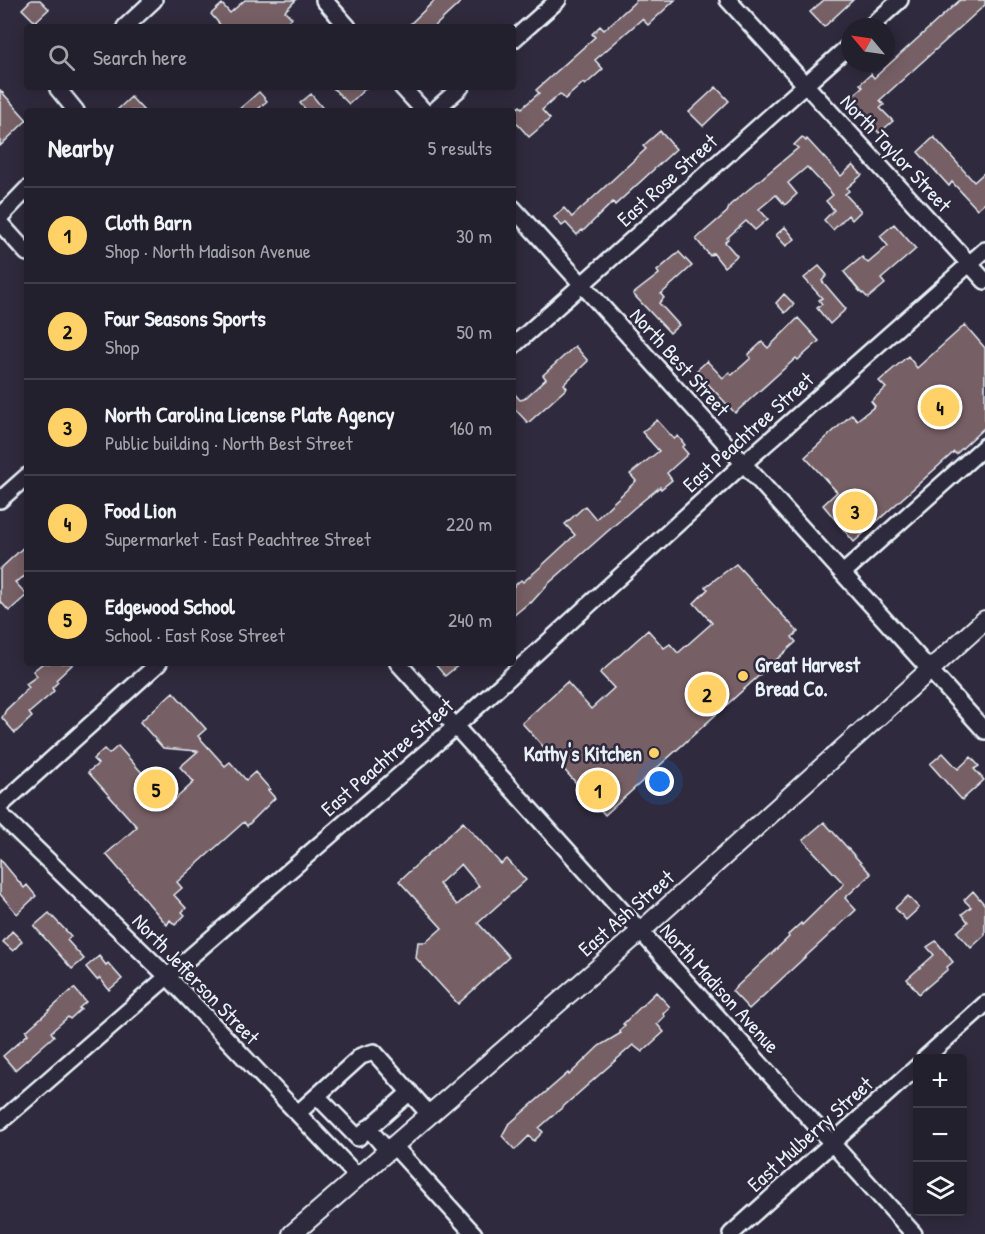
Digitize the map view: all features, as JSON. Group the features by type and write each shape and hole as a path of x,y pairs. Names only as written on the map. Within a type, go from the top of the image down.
{"main road":[{"name":"East Ash Street","path":"292,1234 641,930 985,620"}],"street":[{"path":"128,24 154,0"},
{"path":"324,0 345,24"},
{"path":"516,37 558,0"},
{"name":"North Taylor Street","path":"728,0 985,281"},
{"path":"880,18 900,0"},
{"name":"East Rose Street","path":"516,343 841,53"},
{"path":"59,90 74,108"},
{"path":"405,90 421,108"},
{"path":"437,108 458,90"},
{"path":"0,217 24,192"},
{"name":"North Best Street","path":"516,211 985,731"},
{"path":"0,223 24,250"},
{"name":"East Peachtree Street","path":"0,1122 455,726 743,464 985,250"},
{"path":"843,573 985,446"},
{"path":"0,500 24,479"},
{"path":"0,806 156,666"},
{"name":"North Madison Avenue","path":"401,666 914,1234"},
{"name":"North Jefferson Street","path":"0,814 168,976 358,1177"},
{"path":"930,1054 985,1004"},
{"path":"298,1113 361,1056 374,1052 429,1114"},
{"name":"East Mulberry Street","path":"731,1234 913,1070"},
{"path":"317,1096 357,1138 410,1092"},
{"path":"329,1146 349,1128"},
{"path":"368,1128 390,1147 474,1234"}],"building":[{"path":"31,0 40,0 49,9 35,22 22,9"},
{"path":"245,0 296,0 285,11 292,18 285,24 219,24 211,14 222,4 230,13"},
{"path":"435,0 463,0 437,24 410,24"},
{"path":"637,0 675,0 648,25 642,19 595,60 603,69 565,99 560,94 542,110 550,119 529,137 516,122 516,109 520,106 522,108 539,93 536,90 595,37 592,34 600,26 604,30"},
{"path":"824,0 853,0 824,27 810,12"},
{"path":"960,0 985,0 985,5 880,100 884,105 880,108 893,121 879,133 849,99 863,87 860,84 871,74 874,78 881,72 895,72 895,59"},
{"path":"716,87 729,101 703,126 689,112"},
{"path":"0,90 24,117 24,123 0,146"},
{"path":"335,90 364,90 349,104"},
{"path":"259,92 267,101 259,108 240,108"},
{"path":"311,94 323,108 304,108 300,103"},
{"path":"131,97 141,108 119,108"},
{"path":"660,131 676,149 615,205 613,202 583,231 577,235 566,223 562,226 554,217 564,208 572,217 646,149 643,146"},
{"path":"802,137 806,141 807,139 841,176 853,165 862,175 847,188 849,191 845,194 861,211 852,220 848,215 833,230 824,220 834,210 826,201 833,195 807,167 788,183 797,194 785,205 776,195 759,209 768,219 755,230 746,221 727,238 725,242 737,256 724,267 713,253 710,256 696,239 727,212 730,205 798,148 794,145"},
{"path":"934,137 974,182 985,172 985,202 977,209 952,182 949,186 918,152"},
{"path":"894,224 916,249 881,279 885,284 868,298 844,272 862,257 868,263 888,246 880,236"},
{"path":"785,227 795,239 786,246 776,235"},
{"path":"679,252 692,266 661,294 664,298 659,303 679,325 670,333 633,294 659,274 657,271"},
{"path":"819,266 827,275 822,281 846,309 830,324 817,308 822,304 819,300 822,298 804,278"},
{"path":"784,294 794,304 785,313 776,303"},
{"path":"798,318 819,341 798,360 796,358 735,413 696,371 707,361 723,378 729,372 732,375 751,358 748,355 762,342 768,348"},
{"path":"965,325 985,348 985,427 854,542 823,505 837,492 805,457 852,414 857,420 875,406 871,401 886,388 879,381 908,356 917,368"},
{"path":"575,346 588,361 564,384 567,388 528,423 516,410 516,395 520,400 524,399 546,379 543,375"},
{"path":"657,420 674,439 678,436 685,445 682,447 688,454 667,473 672,480 634,508 548,584 531,603 516,614 516,584 521,580 523,582 575,535 565,524 585,506 596,519 636,481 630,474 659,451 642,432"},
{"path":"24,547 24,577 15,582 24,592 24,598 9,611 0,601 0,569"},
{"path":"736,564 798,632 792,637 796,642 605,815 522,723 567,682 591,709 614,688 600,673 648,630 664,648 670,644 678,653 712,623 694,603 708,589 705,587"},
{"path":"39,666 71,666 56,680 58,682 52,688 54,691 29,713 32,717 15,733 2,718 6,710 29,688 26,684 37,676 33,671"},
{"path":"437,666 457,666 445,676"},
{"path":"173,692 206,729 198,736 225,766 230,762 246,780 255,772 275,798 247,826 244,822 177,882 182,888 174,895 186,908 182,912 185,915 175,925 170,920 167,925 106,854 137,827 88,772 98,764 93,759 104,749 109,754 118,746 170,804 194,782 180,767 198,751 163,748 140,722"},
{"path":"943,753 958,769 971,757 979,766 974,769 984,780 962,800 930,764"},
{"path":"463,822 501,864 507,859 526,880 478,923 509,957 458,1004 416,958 418,942 426,942 442,928 399,881","holes":["461,864 479,886 457,905 439,884"]},
{"path":"824,822 871,874 845,898 856,910 749,1009 732,991 789,937 788,935 801,923 802,925 844,884 803,840"},
{"path":"0,859 24,888 27,885 36,896 17,914 0,894"},
{"path":"973,891 985,905 985,935 971,948 957,932 968,922 962,914 971,907 964,900"},
{"path":"908,896 919,908 906,920 895,908"},
{"path":"49,913 71,936 67,940 84,959 72,969 34,926"},
{"path":"12,931 22,941 13,951 3,942"},
{"path":"936,941 953,962 919,994 907,979 934,955 927,947"},
{"path":"99,956 122,979 109,990 100,978 97,980 86,967"},
{"path":"74,988 86,1002 79,1008 81,1009 51,1032 54,1036 15,1070 3,1056 28,1034 26,1031"},
{"path":"656,992 670,1007 657,1024 664,1032 642,1052 633,1045 539,1128 543,1132 534,1141 529,1136 515,1150 502,1136 508,1125 568,1073 569,1075 599,1046 621,1033 619,1031 625,1025 623,1024"}],"place":[{"name":"Food Lion","path":"940,407"},
{"name":"North Carolina License Plate Agency","path":"855,511"},
{"name":"Great Harvest Bread Co.","path":"743,676"},
{"name":"Four Seasons Sports","path":"707,694"},
{"name":"Kathy's Kitchen","path":"654,753"},
{"name":"Edgewood School","path":"156,789"},
{"name":"Cloth Barn","path":"598,790"}]}
